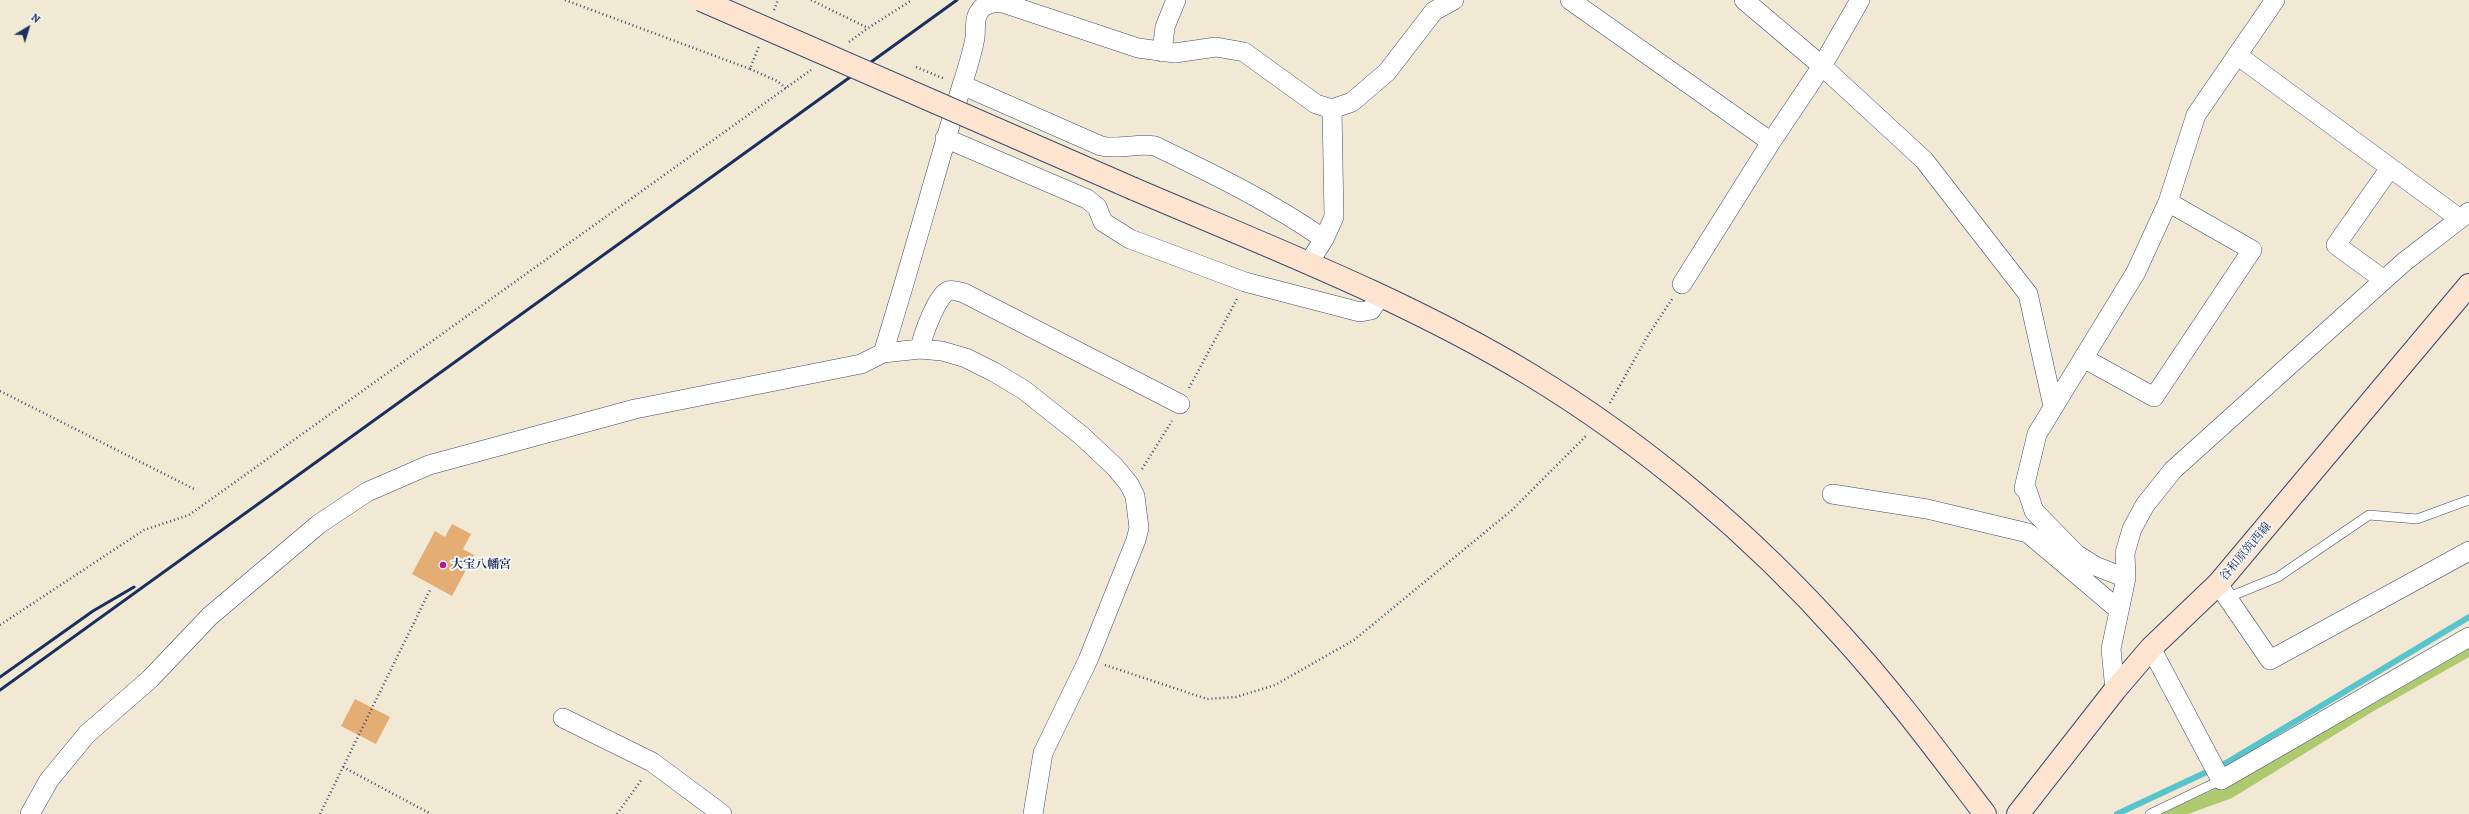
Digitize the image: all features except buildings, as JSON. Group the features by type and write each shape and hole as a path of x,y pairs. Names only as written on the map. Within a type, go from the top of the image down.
{"street":[{"path":"701,0 1380,296 1441,325 1523,371 1600,421 1684,486 1782,573 1843,636 1888,690 1985,814"},
{"path":"1162,52 1165,27 1176,0"},
{"path":"883,353 916,248 945,138 975,39 977,16 976,5 1003,3 1138,48 1175,53 1216,47 1244,52 1316,104 1332,109 1352,102 1387,72 1438,6 1454,0"},
{"path":"1570,0 1770,142"},
{"path":"1744,0 1822,66 1924,160 2028,294 2053,406"},
{"path":"1682,284 1770,142 1822,66 1860,0"},
{"path":"2126,578 2095,566 2076,554 2034,511 2027,490 2024,488 2037,434 2053,406 2085,359 2136,272 2168,202 2196,115 2275,0"},
{"path":"2114,690 2111,649 2126,578 2125,553 2132,529 2145,505 2173,470 2384,280 2464,215 2390,168 2237,55"},
{"path":"962,85 1101,146 1114,149 1144,144 1155,146 1235,185 1300,222 1324,240"},
{"path":"1308,264 1324,240 1334,217 1332,109"},
{"path":"945,138 1087,199 1097,207 1103,222 1130,239 1245,282 1360,312 1371,310 1380,296"},
{"path":"2384,280 2336,245 2390,168"},
{"path":"2085,359 2154,397 2252,250 2168,202"},
{"name":"谷和原筑西線","path":"2018,814 2114,690 2151,648 2224,591 2469,285"},
{"path":"920,349 926,325 944,294 952,290 964,293 1180,404"},
{"path":"30,814 49,780 87,734 150,679 210,616 319,524 367,492 429,465 627,411 861,364 883,353 920,349 942,351 966,358 994,372 1024,390 1082,436 1115,467 1129,484 1138,510 1139,528 1136,540 1088,660 1043,754 1033,814"},
{"path":"1832,494 1927,509 2028,534 2119,610"},
{"path":"2224,591 2270,660 2469,551"},
{"path":"2151,648 2221,780 2469,637"},
{"path":"563,718 652,762 722,814"}],"lane":[{"path":"2224,591 2278,577 2369,515 2417,518 2469,500"},
{"path":"2150,814 2221,780"}],"path":[{"path":"565,0 750,69 777,81 786,88"},
{"path":"772,14 778,0"},
{"path":"811,0 868,28"},
{"path":"843,47 868,28 912,0"},
{"path":"750,69 761,41"},
{"path":"0,625 144,530 189,515 818,65"},
{"path":"916,67 962,85"},
{"path":"1129,484 1153,453 1245,282"},
{"path":"1088,660 1207,699 1236,697 1275,686 1354,640 1512,510 1600,421 1647,337 1682,284"},
{"path":"0,391 196,490"},
{"path":"320,814 430,590"},
{"path":"617,814 652,762"},
{"path":"343,768 430,814"}],"green space":[{"path":"2469,644 2469,657 2372,712 2232,798 2188,814 2161,814 2225,784"}],"waterway":[{"path":"2117,814 2226,763 2469,617"}],"railway":[{"path":"0,690 957,0"},
{"path":"0,677 93,611 134,587"}],"place":[{"name":"大宝八幡宮","path":"443,565"}]}
